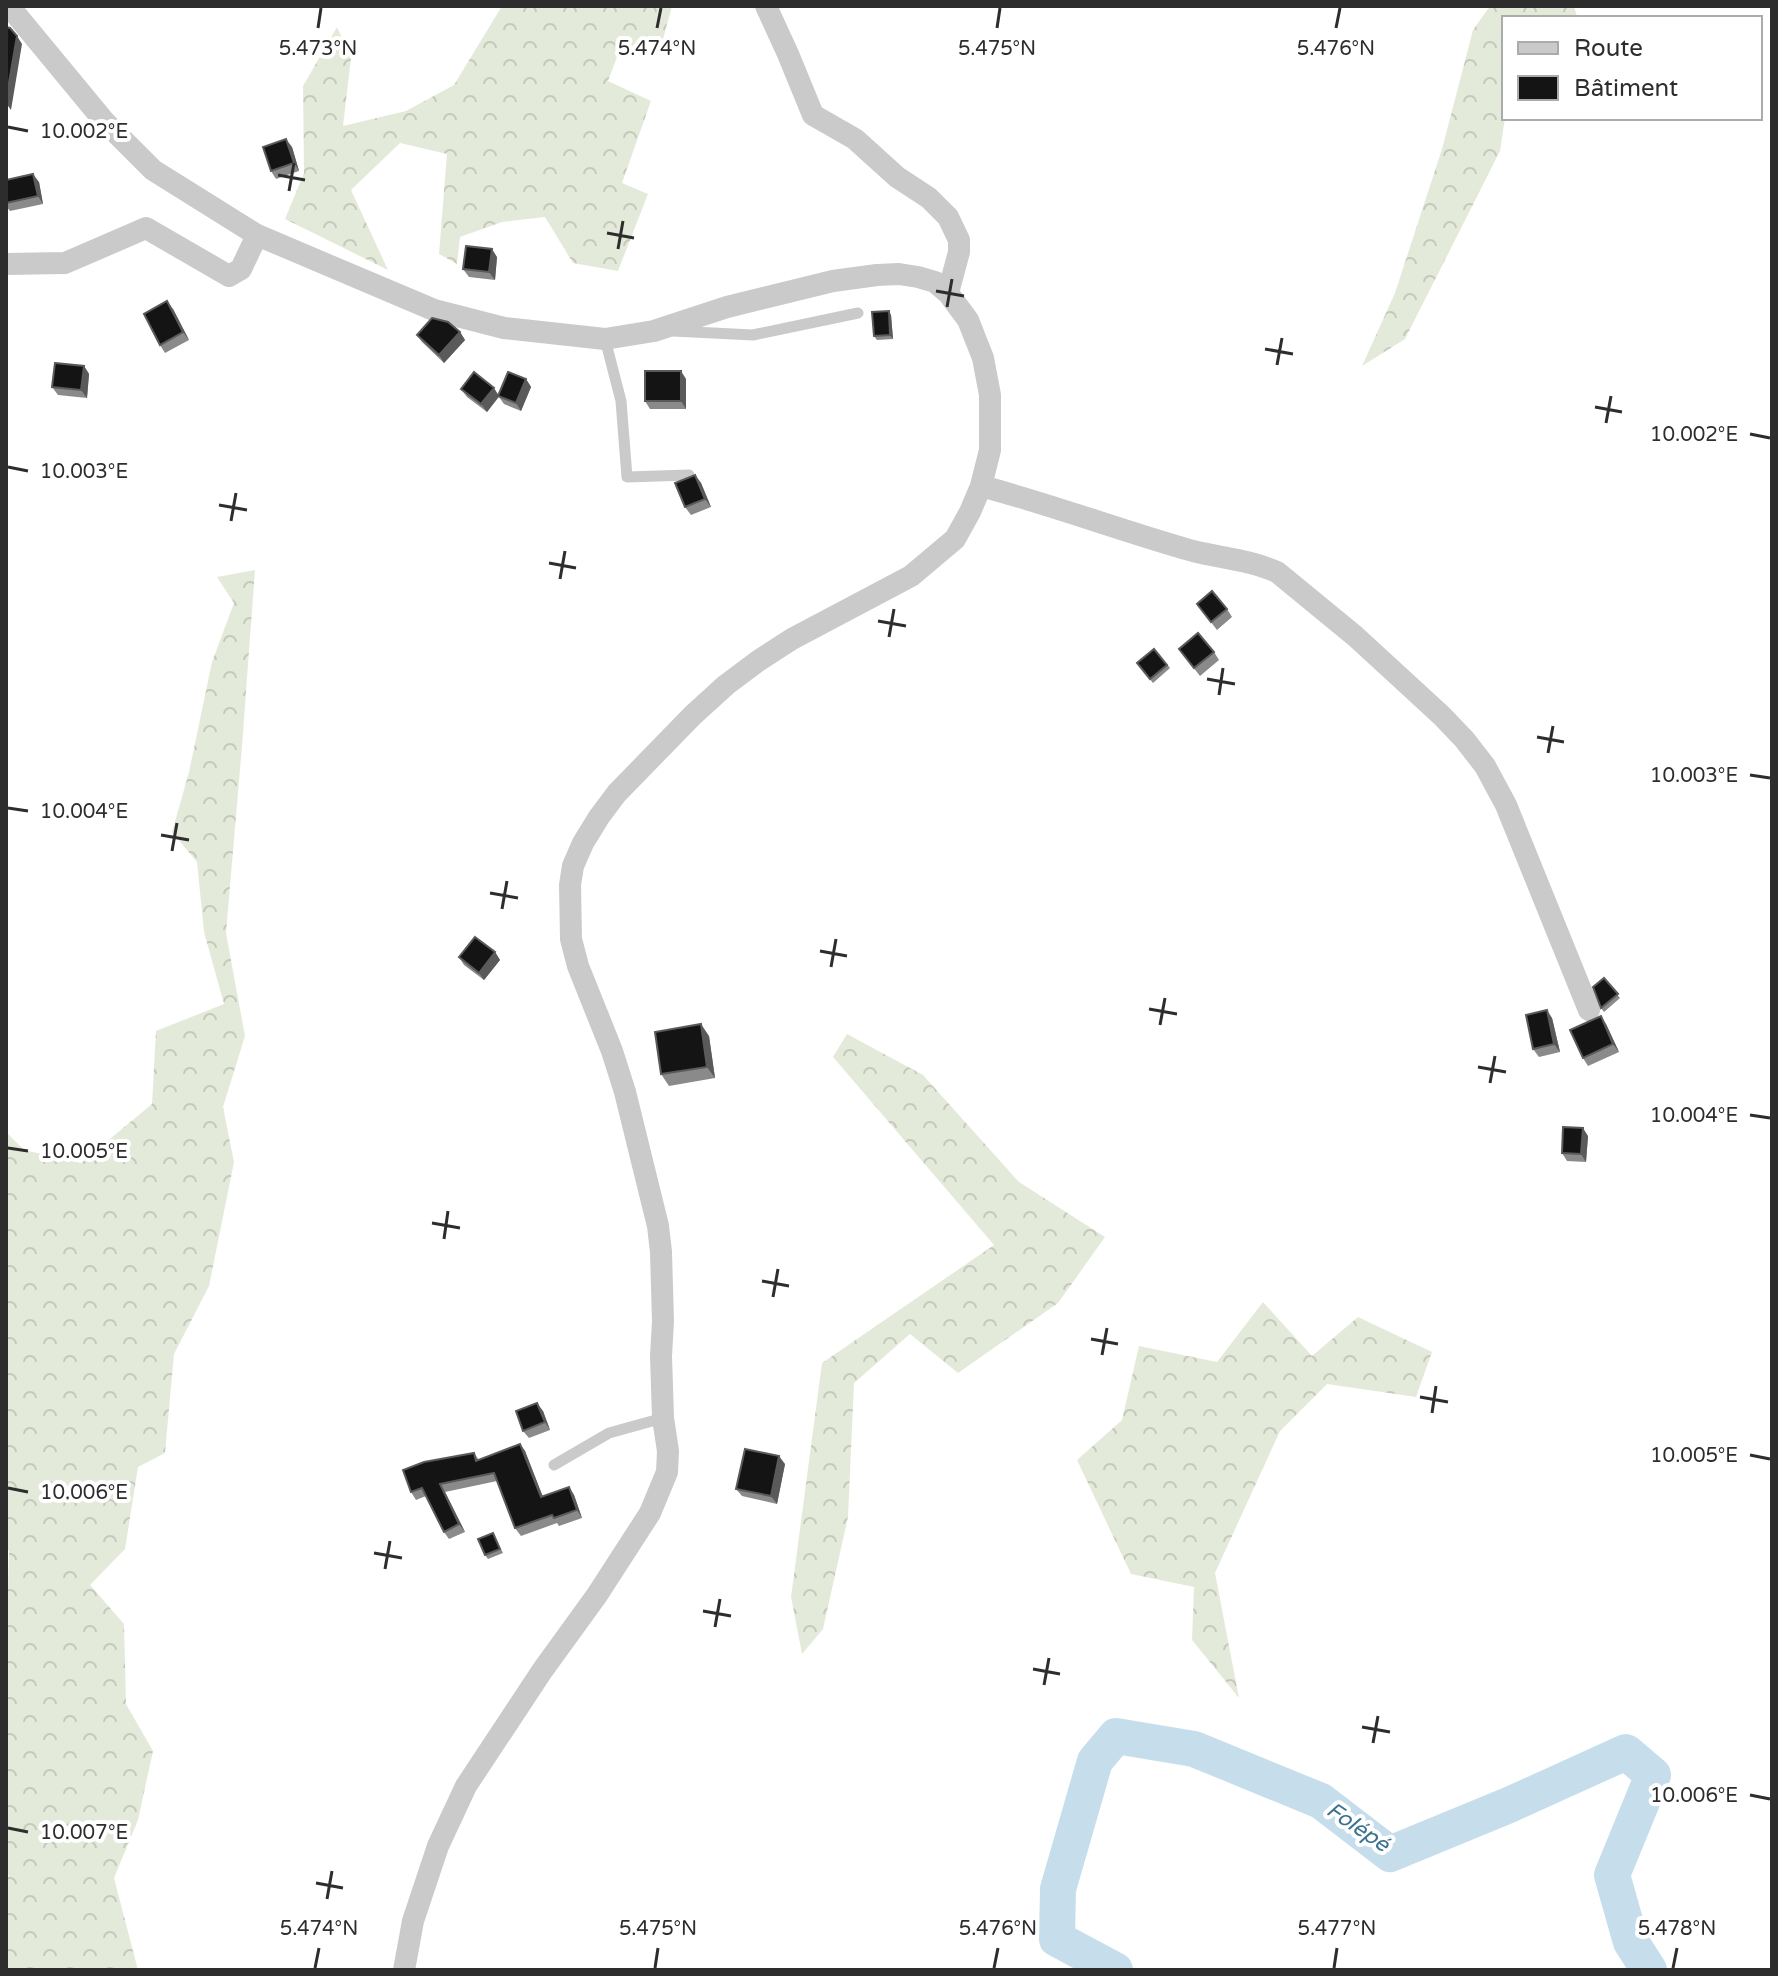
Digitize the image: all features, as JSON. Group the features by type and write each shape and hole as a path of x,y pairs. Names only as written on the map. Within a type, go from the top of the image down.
{"street":[{"path":"9,6 104,121 153,170 257,235 434,310 504,328 605,339 654,331 727,307 833,281 899,274 935,282 948,293 968,320 983,358 990,395 990,450 981,486 955,539 911,576 792,639 726,685 617,793 583,843 573,866 570,885 571,939 625,1092 658,1226 667,1472 650,1513 466,1786 438,1846 413,1921 404,1970"},
{"path":"766,6 813,115 855,139 948,217 959,240 959,252 948,293"},
{"path":"6,264 65,263 146,228 229,276 241,269 257,235"},
{"path":"981,486 1196,551 1265,567 1277,572 1355,636 1442,716 1485,766 1506,805 1589,1010"}],"lane":[{"path":"654,331 753,335 858,313"},
{"path":"605,339 621,401 627,477 689,475"},
{"path":"554,1465 609,1433 663,1418"}],"green space":[{"path":"502,6 672,6 663,39 620,49 608,81 651,101 622,183 648,194 618,271 573,263 545,217 502,222 460,237 457,264 439,254 447,154 400,143 351,190 388,270 285,219 304,173 303,86 337,27 351,58 343,126 406,111 454,85"},
{"path":"1490,6 1573,6 1577,16 1502,16 1502,120 1505,120 1500,151 1405,339 1362,366 1395,293 1442,149 1473,30"},
{"path":"255,570 226,933 245,1036 223,1107 234,1162 209,1286 174,1354 165,1453 138,1467 125,1549 90,1585 124,1624 126,1704 153,1751 138,1820 114,1878 138,1970 6,1970 9,1551 6,1548 6,1132 24,1150 81,1163 152,1104 156,1031 224,1004 204,932 197,862 172,832 189,772 212,662 234,603 217,577"},
{"path":"847,1034 923,1075 1019,1182 1105,1237 1058,1303 958,1373 910,1334 854,1383 848,1517 823,1629 802,1654 791,1597 822,1363 994,1245 833,1057"},
{"path":"1263,1302 1312,1356 1358,1317 1432,1352 1416,1397 1327,1384 1280,1431 1215,1573 1239,1698 1192,1640 1194,1587 1131,1574 1077,1460 1122,1420 1139,1346 1217,1362"}],"building":[{"path":"6,27 17,36 6,100"},
{"path":"286,139 294,163 271,171 263,147"},
{"path":"33,174 38,196 6,203 6,180"},
{"path":"466,246 492,249 489,272 463,269"},
{"path":"167,301 183,332 160,345 144,314"},
{"path":"889,311 890,335 874,336 872,312"},
{"path":"432,318 448,322 460,332 439,355 417,335"},
{"path":"55,363 84,366 81,390 52,387"},
{"path":"645,371 681,371 681,401 645,401"},
{"path":"474,372 494,388 481,404 461,389"},
{"path":"508,372 526,379 516,403 498,396"},
{"path":"695,475 705,499 685,507 675,483"},
{"path":"1212,591 1227,609 1211,622 1197,604"},
{"path":"1198,633 1214,652 1194,668 1179,649"},
{"path":"1154,649 1167,665 1150,679 1137,663"},
{"path":"475,937 495,952 479,973 459,957"},
{"path":"1604,978 1618,994 1601,1008 1593,987"},
{"path":"1547,1010 1554,1044 1533,1049 1526,1015"},
{"path":"1601,1016 1613,1044 1583,1058 1570,1030"},
{"path":"701,1024 707,1067 661,1074 655,1032"},
{"path":"1563,1127 1583,1128 1581,1154 1562,1153"},
{"path":"537,1403 545,1422 523,1431 516,1411"},
{"path":"520,1444 541,1497 569,1487 577,1510 515,1528 494,1473 440,1484 459,1524 444,1532 422,1488 411,1492 403,1470 424,1462 474,1453 476,1461"},
{"path":"745,1449 779,1456 771,1496 736,1489"},
{"path":"493,1533 500,1549 485,1555 478,1539"}],"waterway":[{"name":"Folépé","path":"1115,1970 1057,1939 1058,1889 1095,1761 1116,1736 1194,1749 1321,1801 1390,1854 1626,1752 1653,1775 1612,1875 1631,1942 1649,1970"}]}
